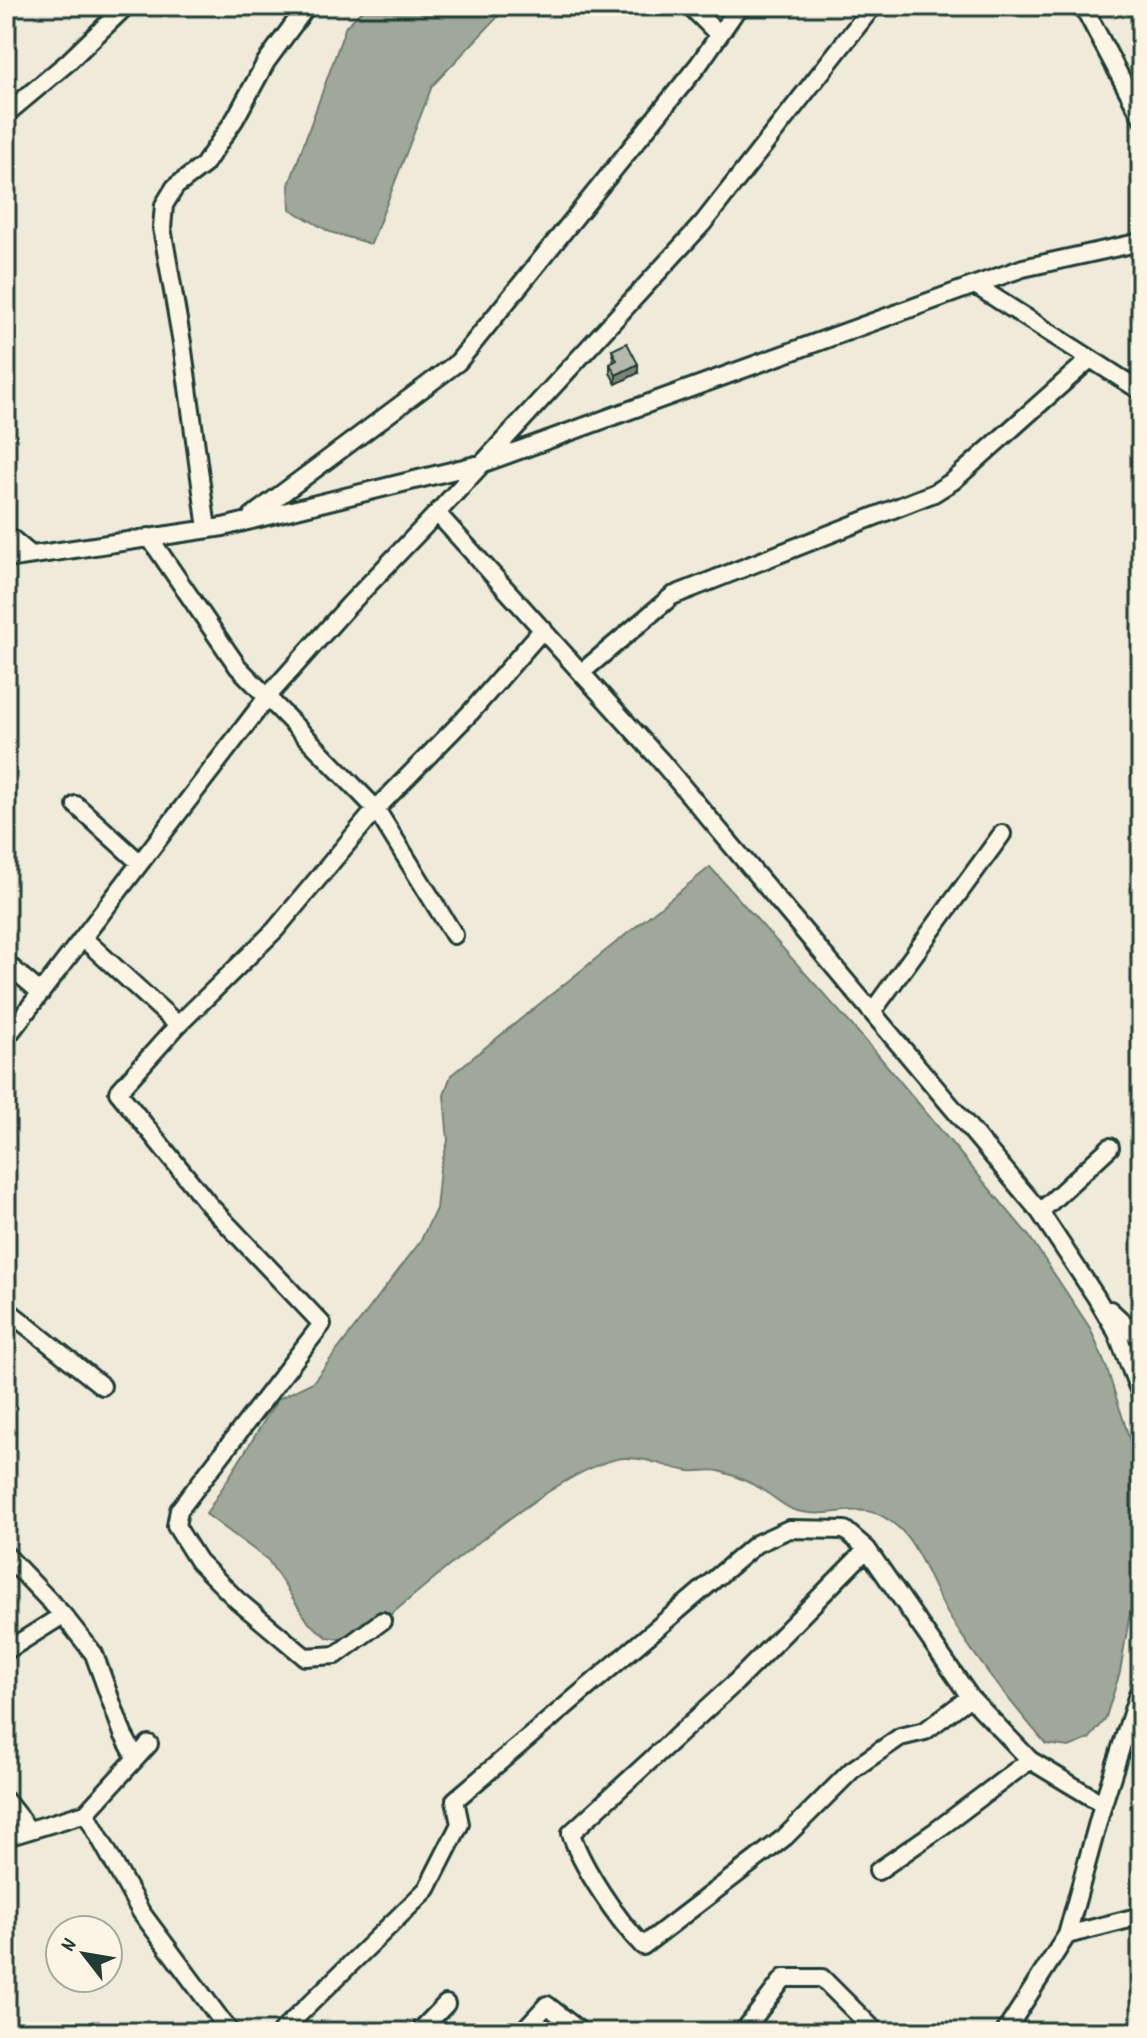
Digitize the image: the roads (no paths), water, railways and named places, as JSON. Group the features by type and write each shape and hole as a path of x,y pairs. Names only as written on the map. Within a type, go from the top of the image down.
{"street":[{"path":"6,114 67,63 126,6"},
{"path":"207,529 182,343 162,228 164,205 175,187 204,165 235,119 266,62 307,6"},
{"path":"690,6 719,35"},
{"path":"244,522 458,362 699,64 735,12 743,6"},
{"path":"6,1038 268,696 703,223 873,6"},
{"path":"1083,6 1141,116"},
{"path":"6,559 244,522 484,463 1023,268 1141,242"},
{"path":"975,285 1141,391"},
{"path":"582,672 672,596 934,493 953,481 1090,359"},
{"path":"437,513 660,760 1040,1212 1096,1297 1121,1343 1141,1395"},
{"path":"6,534 31,555"},
{"path":"149,537 238,667 376,809 454,935"},
{"path":"382,1621 336,1655 305,1657 237,1600 198,1561 176,1526 179,1510 322,1324 210,1206 118,1092 178,1025 275,930 376,809 471,712 543,629"},
{"path":"76,805 140,863"},
{"path":"872,1012 1002,834"},
{"path":"83,938 178,1025"},
{"path":"6,963 41,993"},
{"path":"1040,1212 1110,1147"},
{"path":"1096,1297 1141,1339"},
{"path":"6,1309 102,1386"},
{"path":"281,2032 427,1889 460,1824 455,1800 756,1544 789,1529 845,1530 867,1549 970,1697 1030,1760 1103,1804"},
{"path":"867,1549 736,1682 571,1833 577,1852 631,1933 643,1946 785,1837 852,1770 900,1737 925,1731 970,1697"},
{"path":"6,1555 63,1615 94,1654 123,1734 136,1758"},
{"path":"6,1651 63,1615"},
{"path":"1005,2032 1067,1935 1103,1804 1141,1685"},
{"path":"6,1840 10,1836 86,1813 149,1744"},
{"path":"878,1871 1030,1760"},
{"path":"6,1801 29,1830"},
{"path":"86,1813 141,1912 230,2032"},
{"path":"1067,1935 1141,1916"},
{"path":"743,2032 784,1978 822,1978 876,2032"},
{"path":"419,2032 446,2004"},
{"path":"522,2032 547,2005 581,2032"}]}
